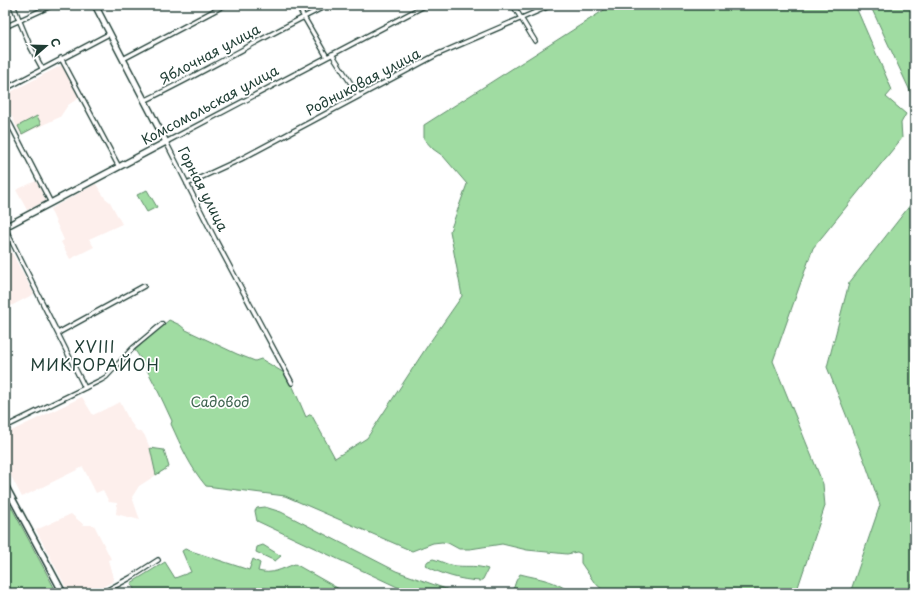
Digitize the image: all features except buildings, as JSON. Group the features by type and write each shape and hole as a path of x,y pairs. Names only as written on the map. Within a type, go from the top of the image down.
{"street":[{"path":"13,5 30,46 42,68"},
{"path":"5,27 53,5"},
{"name":"Горная улица","path":"94,5 166,142 186,184 292,383"},
{"path":"123,59 225,5"},
{"path":"297,5 327,57"},
{"name":"Яблочная улица","path":"144,101 178,85 328,5"},
{"name":"Комсомольская улица","path":"5,227 426,5"},
{"path":"513,5 535,41"},
{"name":"Родниковая улица","path":"186,184 240,159 436,55 552,5"},
{"path":"5,89 61,58 110,34"},
{"path":"332,54 359,96"},
{"path":"61,58 119,167"},
{"path":"5,114 51,203"},
{"path":"5,227 85,388"},
{"path":"58,334 144,286"},
{"path":"5,427 106,377 133,348 162,324"},
{"path":"5,485 63,593"},
{"path":"102,593 130,578 158,560"}],"shaded area":[{"path":"62,65 79,98 68,105 60,117 21,135 5,103 5,95"},
{"path":"36,181 46,201 27,210 16,190"},
{"path":"96,184 105,198 110,202 122,224 89,239 94,247 70,259 61,242 64,240 50,209"},
{"path":"5,240 34,294 5,309"},
{"path":"82,397 93,415 120,402 136,430 144,434 150,448 164,450 169,467 139,486 132,497 140,520 116,514 117,503 109,502 103,490 96,493 83,467 22,497 5,465 5,434"},
{"path":"71,514 84,525 94,525 111,559 108,560 114,581 91,593 69,593 36,530"}],"green space":[{"name":"Садовод","path":"612,5 855,5 892,90 886,97 906,114 901,123 902,138 813,248 773,361 823,484 825,506 796,593 606,593 594,582 581,563 581,554 577,552 567,554 527,550 502,544 470,549 459,549 448,543 442,542 433,543 412,551 285,496 206,486 186,456 171,424 172,421 146,367 135,350 169,320 180,325 186,330 237,354 255,361 261,359 286,374 306,417 311,414 335,458 367,438 462,296 450,231 467,184 443,156 433,149 424,139 424,125"},
{"path":"870,5 915,5 915,93 911,93"},
{"path":"37,116 41,124 22,134 18,126"},
{"path":"147,190 157,207 147,212 137,195"},
{"path":"915,199 915,593 850,593 880,505 866,465 827,367 849,283"},
{"path":"150,448 164,450 169,467 156,475"},
{"path":"5,495 57,593 5,593"},
{"path":"265,507 281,512 396,571 457,593 410,593 257,521 255,511 257,508"},
{"path":"263,545 281,556 275,561 256,552 257,547"},
{"path":"185,549 249,570 253,559 260,563 258,571 263,572 276,571 295,564 346,593 130,593 135,591 131,583 165,562 175,578 191,572 182,551"},
{"path":"433,559 454,566 488,569 483,579 480,581 466,579 445,574 425,565 428,561"},
{"path":"520,574 559,585 571,593 512,593"}],"district":[{"name":"XVIII МИКРОРАЙОН","path":"95,356"}]}
